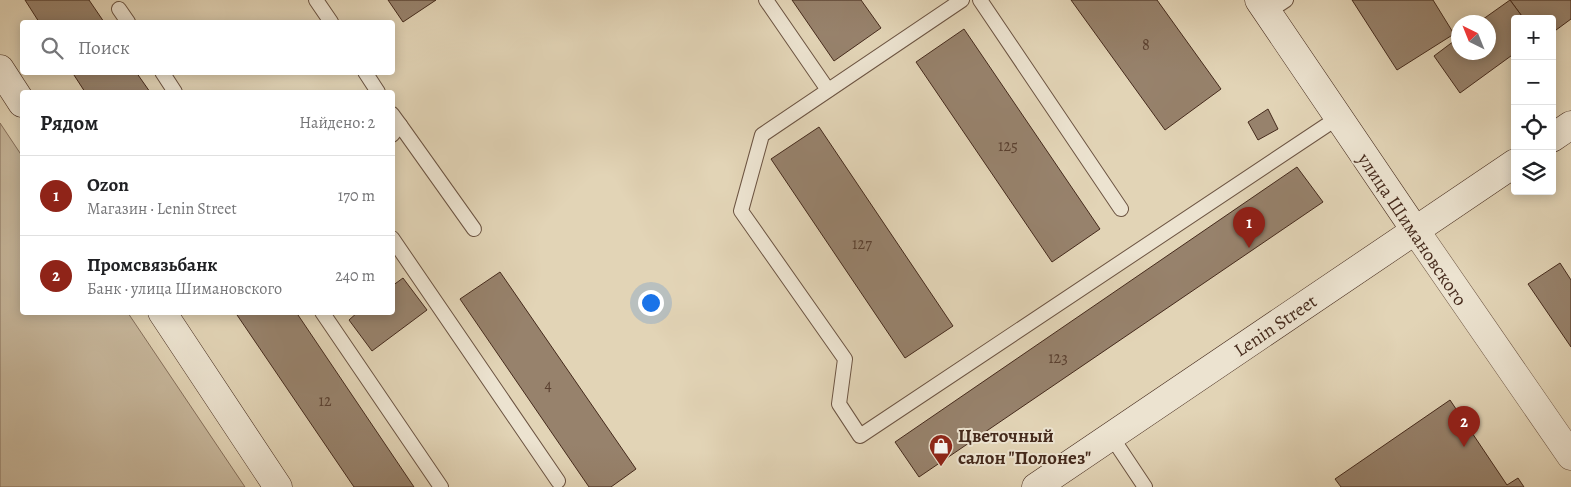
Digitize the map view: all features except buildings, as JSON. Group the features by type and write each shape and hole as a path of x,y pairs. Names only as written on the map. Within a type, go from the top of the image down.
{"street":[{"name":"улица Шимановского","path":"1271,4 1339,118 1414,230 1571,456"},
{"path":"0,69 20,100"},
{"path":"1556,135 1571,125"},
{"name":"Lenin Street","path":"1036,487 1511,166"},
{"path":"164,315 278,487"}],"lane":[{"path":"316,0 331,20"},
{"path":"766,0 828,90"},
{"path":"962,0 762,135 741,210 845,359 839,404 860,436 1339,118"},
{"path":"980,0 1121,209"},
{"path":"119,9 127,20"},
{"path":"164,75 174,90"},
{"path":"367,75 377,90"},
{"path":"395,125 474,229"},
{"path":"395,242 558,481"},
{"path":"324,315 441,487"},
{"path":"1110,436 1145,487"}],"shaded area":[{"path":"0,123 20,153 20,315 129,315 245,487 0,487"}],"place":[{"name":"Ozon","path":"1249,248"},
{"name":"Промсвязьбанк","path":"1464,447"},
{"name":"Цветочный салон \"Полонез\"","path":"941,467"}]}
